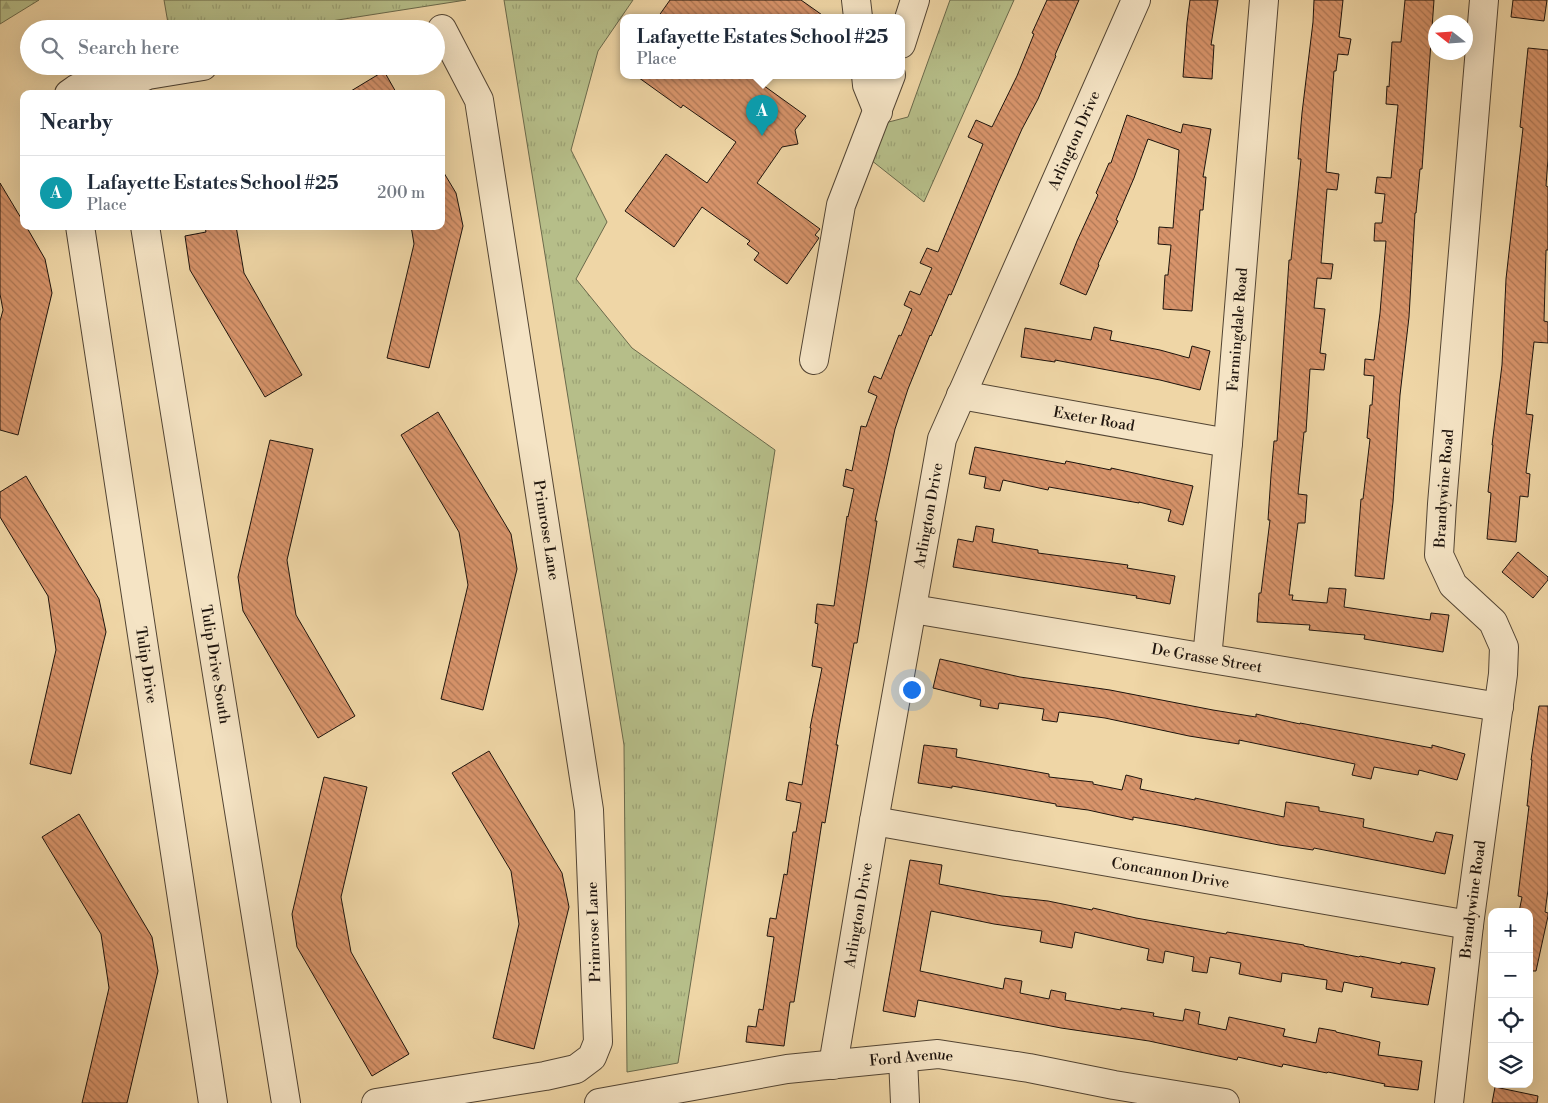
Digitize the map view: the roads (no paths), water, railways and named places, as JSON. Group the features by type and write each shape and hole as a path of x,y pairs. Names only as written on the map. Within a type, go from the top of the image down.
{"street":[{"path":"856,0 858,14"},
{"path":"905,31 915,0"},
{"name":"Arlington Drive","path":"833,1065 942,439 1136,0"},
{"name":"Farmingdale Road","path":"1207,658 1228,443 1264,0"},
{"name":"Brandywine Road","path":"1449,1103 1469,925 1503,674 1504,647 1493,622 1453,585 1439,555 1484,0"},
{"name":"Primrose Lane","path":"376,1103 545,1076 576,1069 592,1057 598,1042 589,810 479,100 445,36"},
{"path":"122,90 148,75"},
{"path":"867,79 878,112"},
{"path":"814,360 841,205 890,79"},
{"path":"74,90 80,85 92,81 108,81 119,90"},
{"name":"Tulip Drive","path":"81,230 214,1103"},
{"name":"Tulip Drive South","path":"146,230 286,1103"},
{"name":"Exeter Road","path":"961,395 1228,443"},
{"name":"De Grasse Street","path":"913,609 1499,707"},
{"name":"Concannon Drive","path":"874,821 1469,925"},
{"name":"Ford Avenue","path":"599,1103 682,1095 786,1069 938,1054 1028,1068 1115,1094 1225,1103"},
{"path":"903,1058 905,1103"}],"place":[{"name":"Lafayette Estates School #25","path":"762,136"}]}
